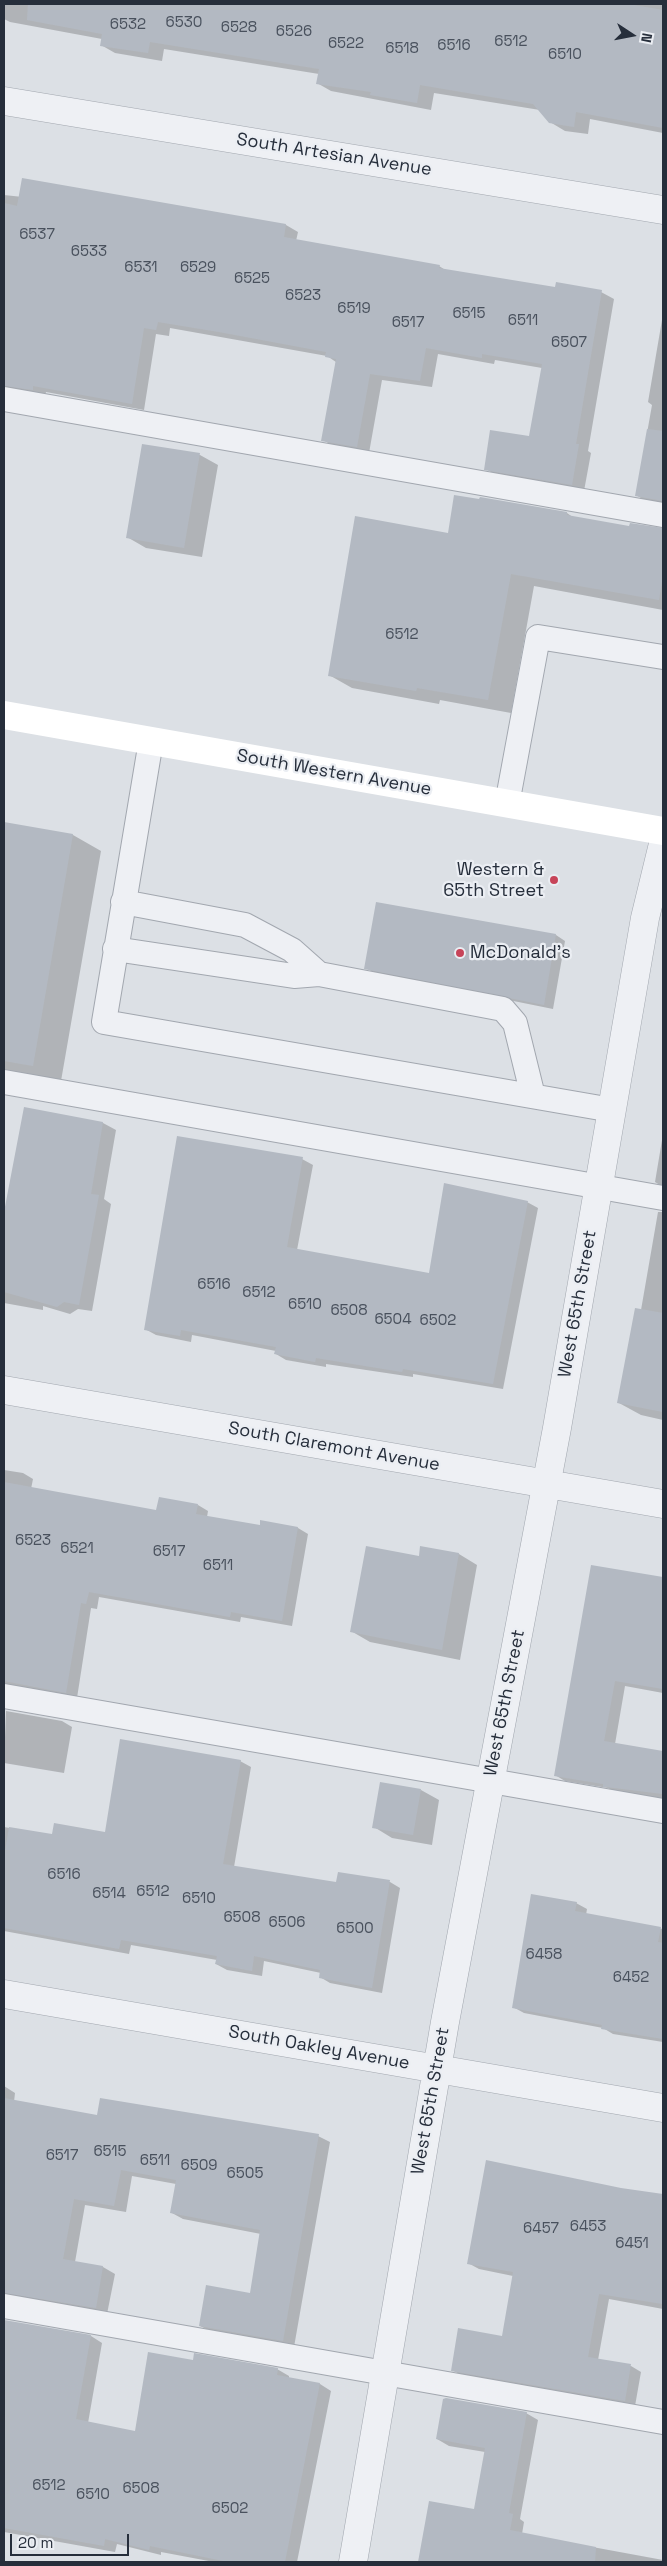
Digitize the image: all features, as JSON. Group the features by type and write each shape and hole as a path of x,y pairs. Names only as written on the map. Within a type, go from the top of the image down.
{"main road":[{"name":"South Western Avenue","path":"4,715 663,831"}],"street":[{"name":"South Artesian Avenue","path":"4,101 663,210"},
{"name":"West 65th Street","path":"353,2562 437,2068 546,1483 645,918 663,844"},
{"name":"South Claremont Avenue","path":"4,1390 663,1504"},
{"name":"South Oakley Avenue","path":"4,1994 663,2108"}],"lane":[{"path":"4,399 663,515"},
{"path":"507,804 538,637 663,657"},
{"path":"151,741 104,1022 612,1110"},
{"path":"123,902 245,925 292,950 319,974"},
{"path":"116,949 294,976 319,974 503,1009 515,1023 533,1096"},
{"path":"4,1082 663,1198"},
{"path":"4,1696 663,1810"},
{"path":"4,2306 663,2422"}],"building":[{"path":"28,4 628,4 663,10 663,128 576,112 574,127 549,123 533,104 420,85 417,103 370,95 371,92 316,84 319,69 150,42 148,53 100,46 102,34 27,20"},
{"path":"22,178 286,224 284,237 440,265 439,268 555,287 556,282 602,290 576,444 579,444 572,485 484,470 490,430 529,436 542,364 482,354 482,358 426,348 420,381 370,374 357,447 321,441 336,359 325,357 326,352 219,332 158,322 156,330 144,328 132,404 33,386 33,390 4,386 4,203 17,206"},
{"path":"647,429 663,431 663,501 635,496"},
{"path":"142,444 200,453 184,548 126,538"},
{"path":"454,495 479,499 480,497 567,512 567,515 629,526 630,523 663,528 663,575 659,600 511,574 488,700 417,688 416,691 328,676 355,516 448,533"},
{"path":"4,822 73,834 33,1066 4,1061"},
{"name":"McDonald's","path":"376,902 556,934 544,1005 364,969"},
{"path":"24,1107 103,1122 91,1194 99,1195 79,1305 64,1302 57,1307 4,1292 4,1212"},
{"path":"177,1136 303,1157 287,1247 429,1273 444,1183 528,1201 493,1384 403,1369 402,1372 316,1358 315,1362 274,1354 276,1347 181,1330 180,1336 144,1330"},
{"path":"635,1308 663,1313 663,1412 617,1403"},
{"path":"4,1482 156,1510 159,1497 198,1504 196,1514 260,1525 260,1520 298,1527 282,1621 231,1612 230,1617 89,1592 86,1604 81,1603 66,1693 4,1681"},
{"path":"366,1546 419,1556 420,1546 459,1553 442,1650 350,1632"},
{"path":"591,1565 663,1577 663,1689 615,1681 604,1741 663,1751 663,1794 603,1787 603,1784 554,1776"},
{"path":"120,1739 241,1760 223,1864 336,1882 338,1872 390,1880 372,1988 319,1978 320,1970 254,1956 252,1971 215,1964 217,1956 121,1940 119,1949 4,1928 4,1858 9,1827 52,1834 54,1823 105,1832"},
{"path":"380,1782 421,1789 413,1835 372,1828"},
{"path":"531,1894 577,1902 575,1911 661,1927 658,1942 663,1943 663,2039 601,2029 602,2025 512,2008"},
{"path":"4,2098 97,2115 100,2098 319,2134 283,2341 199,2326 206,2285 250,2293 260,2230 170,2213 176,2180 121,2170 114,2206 74,2199 63,2259 103,2266 96,2308 4,2293"},
{"path":"486,2160 621,2188 663,2194 663,2304 599,2294 588,2357 631,2364 625,2401 451,2371 458,2328 502,2336 513,2272 467,2264"},
{"path":"4,2320 91,2335 76,2419 135,2431 148,2352 193,2360 194,2353 278,2368 277,2375 320,2383 285,2562 228,2562 150,2546 149,2550 105,2539 104,2546 4,2528"},
{"path":"443,2399 527,2412 509,2513 513,2514 510,2530 596,2547 595,2562 418,2562 429,2501 474,2509 485,2448 436,2439"}],"place":[{"name":"Western & 65th Street","path":"554,880"},
{"name":"McDonald's","path":"460,953"}]}
